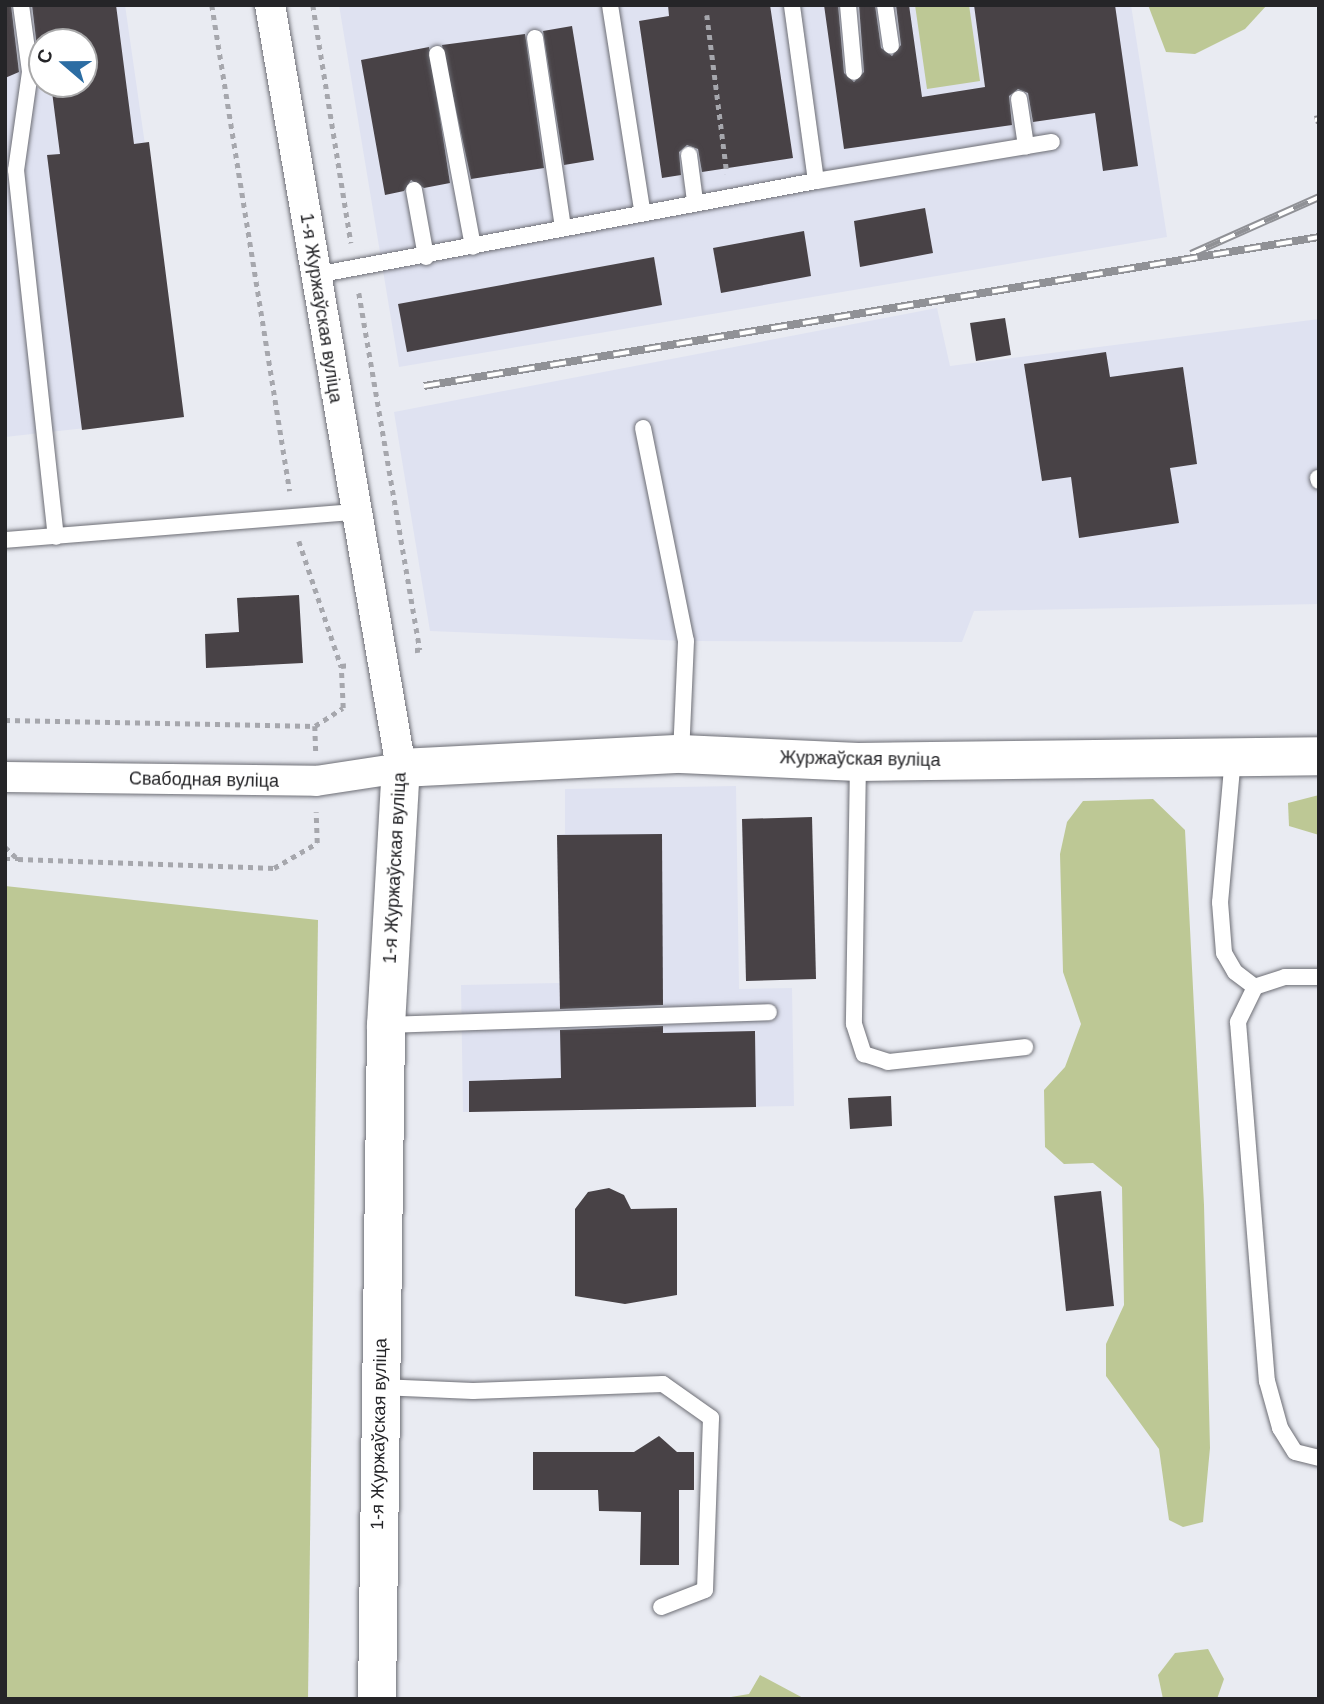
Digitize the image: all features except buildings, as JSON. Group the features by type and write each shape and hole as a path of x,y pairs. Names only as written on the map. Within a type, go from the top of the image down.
{"street":[{"name":"1-я Журжаўская вуліца","path":"270,5 353,512 401,768 386,1025 379,1387 377,1699"},
{"name":"Журжаўская вуліца","path":"401,768 681,754 858,762 1319,756"},
{"name":"Свабодная вуліца","path":"5,776 316,781 401,768"}],"lane":[{"path":"21,5 30,72 16,170 56,537"},
{"path":"610,5 642,210"},
{"path":"792,5 816,181"},
{"path":"848,5 854,72"},
{"path":"886,5 891,46"},
{"path":"535,38 563,227"},
{"path":"437,54 473,247"},
{"path":"1019,99 1026,146"},
{"path":"316,275 426,257 642,210 1052,142"},
{"path":"689,155 695,201"},
{"path":"414,190 426,257"},
{"path":"643,428 686,641 681,754"},
{"path":"5,540 353,512"},
{"path":"1233,757 1220,902 1224,953 1235,972 1255,986"},
{"path":"858,762 854,1024 864,1054 888,1062 1025,1047"},
{"path":"1319,977 1285,977 1255,986 1238,1022 1267,1381 1280,1428 1295,1452 1319,1458"},
{"path":"386,1025 769,1012"},
{"path":"379,1387 473,1391 663,1384 711,1418 705,1590 661,1607"}],"path":[{"path":"212,5 302,562 341,666"},
{"path":"313,5 420,650"},
{"path":"708,15 730,195"},
{"path":"5,720 315,726 317,843 274,868 5,859"},
{"path":"5,847 18,859"}],"shaded area":[{"path":"5,5 125,5 184,417 5,437"},
{"path":"339,5 1131,5 1167,237 399,367"},
{"path":"937,308 950,366 1319,319 1319,604 974,611 962,642 686,641 430,631 394,412"},
{"path":"736,786 739,989 792,988 794,1106 463,1112 461,985 559,983 557,835 565,834 565,789"}],"green space":[{"path":"915,5 969,5 980,81 927,89"},
{"path":"1148,5 1267,5 1245,29 1195,54 1166,52"},
{"path":"1319,795 1319,835 1289,826 1288,803"},
{"path":"1153,799 1185,830 1204,1205 1210,1448 1203,1522 1183,1527 1169,1520 1159,1449 1106,1376 1106,1344 1124,1305 1122,1187 1093,1163 1064,1164 1045,1147 1044,1090 1065,1067 1081,1024 1063,972 1060,854 1067,822 1083,801"},
{"path":"5,886 318,920 308,1699 5,1699"},
{"path":"1208,1649 1224,1679 1217,1699 1163,1699 1158,1675 1175,1653"},
{"path":"760,1675 805,1699 719,1699 749,1694"}],"railway":[{"path":"1315,120 1319,119"},
{"path":"1191,254 1319,197"},
{"path":"424,386 1319,237"}]}
